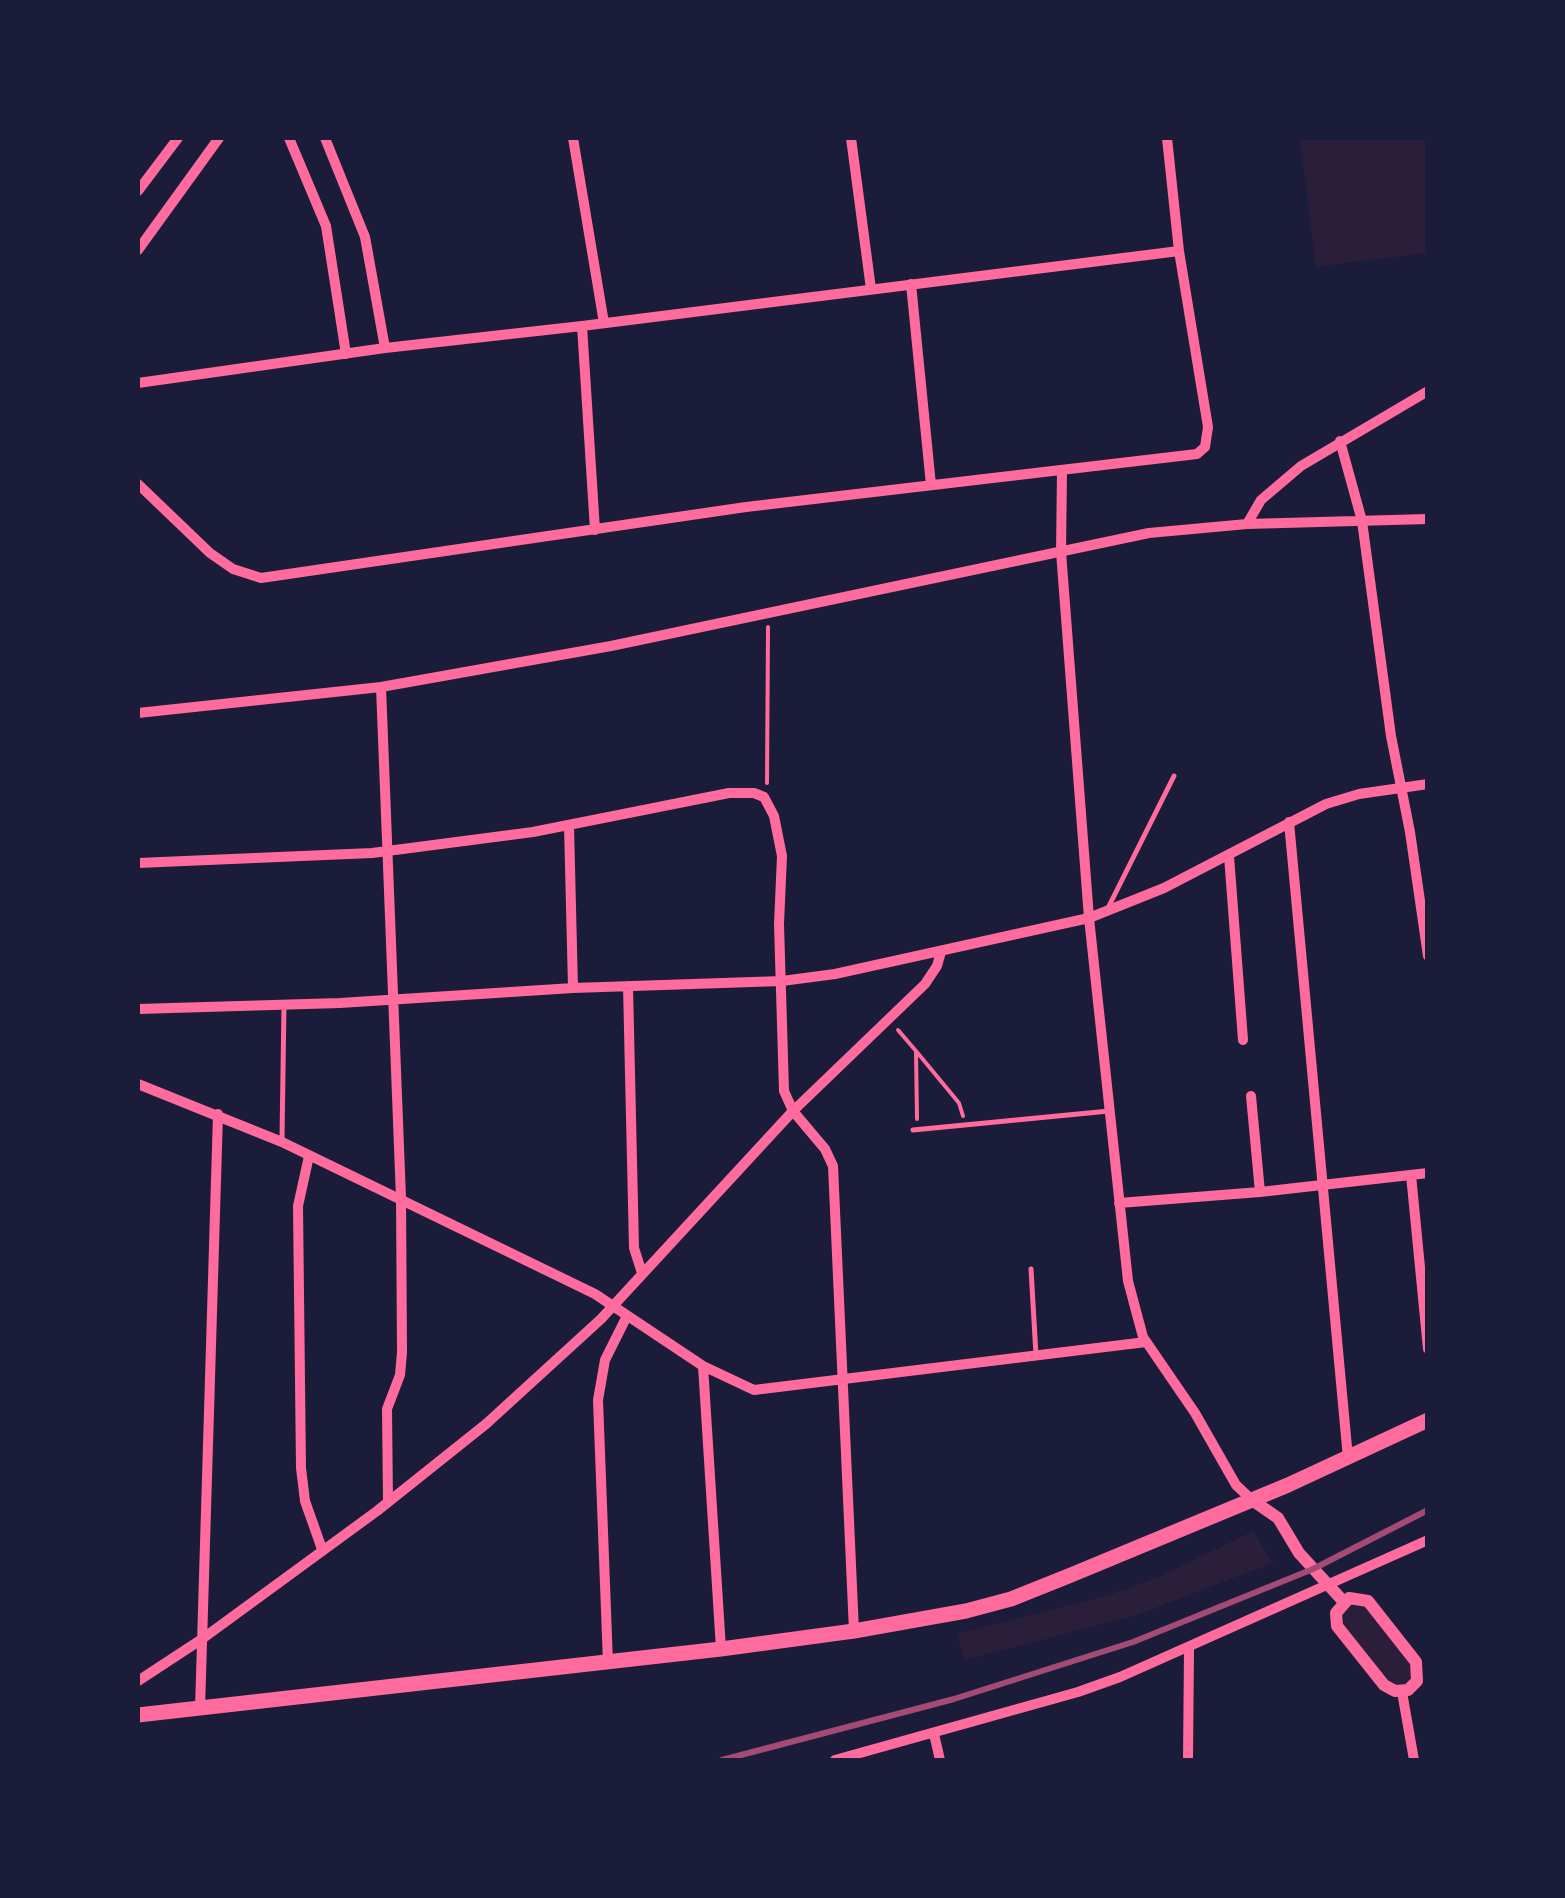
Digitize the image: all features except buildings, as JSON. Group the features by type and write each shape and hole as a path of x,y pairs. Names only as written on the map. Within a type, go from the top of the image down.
{"main road":[{"path":"138,1715 721,1649 966,1611 1012,1598 1252,1500 1428,1420"}],"street":[{"path":"138,191 178,138"},
{"path":"138,250 219,138"},
{"path":"289,138 326,226 346,354"},
{"path":"325,138 365,237 386,348"},
{"path":"573,138 604,323"},
{"path":"851,138 871,289"},
{"path":"138,484 210,553 246,575 261,578 931,485 1197,454 1205,447 1208,427 1179,251 1166,138"},
{"path":"138,383 386,348 1179,251"},
{"path":"911,284 931,485"},
{"path":"582,326 595,530"},
{"path":"1247,524 1261,500 1280,482 1428,391"},
{"path":"1340,442 1362,521 1428,956"},
{"path":"1062,471 1061,552 1089,918 1128,1282 1137,1323 1236,1485 1278,1518 1300,1553 1343,1602"},
{"path":"138,713 380,687 611,646 1162,531 1247,524 1428,519"},
{"path":"380,687 400,1198 402,1352 400,1375 387,1409 388,1502"},
{"path":"138,1010 782,981 835,974 1105,913 1341,798 1428,784"},
{"path":"138,864 385,852 569,826 730,793 764,797 774,816 782,856 784,1091 793,1111 832,1162 854,1631"},
{"path":"1289,822 1348,1458"},
{"path":"569,826 573,988"},
{"path":"1228,856 1243,1040"},
{"path":"138,1680 202,1639 388,1502 486,1424 613,1306 793,1111 932,975 941,952"},
{"path":"628,986 634,1248 642,1273"},
{"path":"138,1084 282,1142 595,1294 704,1366 754,1390 1146,1342"},
{"path":"1252,1096 1260,1192"},
{"path":"200,1708 218,1114"},
{"path":"309,1156 298,1206 301,1468 305,1501 322,1548"},
{"path":"1119,1203 1428,1173"},
{"path":"1411,1175 1428,1349"},
{"path":"1414,1217 1428,1216"},
{"path":"608,1662 598,1400 605,1360 627,1316"},
{"path":"704,1366 721,1649"},
{"path":"835,1760 1078,1692 1188,1649 1428,1540"},
{"path":"1356,1597 1368,1601 1423,1674 1402,1692 1384,1685 1337,1626 1336,1612 1343,1602 1356,1597"},
{"path":"1188,1649 1188,1760"},
{"path":"1402,1692 1414,1760"},
{"path":"934,1734 940,1760"}],"lane":[{"path":"1105,913 1174,776"},
{"path":"282,1142 284,1005"},
{"path":"916,1129 1110,1111"},
{"path":"1031,1269 1036,1355"}],"path":[{"path":"764,797 768,776 768,612"},
{"path":"889,1018 959,1103 966,1124"},
{"path":"916,1051 916,1129"}],"shaded area":[{"path":"1300,138 1427,138 1427,253 1316,267"},
{"path":"1253,1531 1273,1563 1134,1616 964,1660 957,1634 1112,1594 1159,1577"},
{"path":"1353,1602 1366,1604 1411,1661 1413,1676 1409,1683 1395,1687 1388,1684 1342,1626 1341,1611"}],"railway":[{"path":"722,1760 954,1699 1133,1642 1313,1569 1428,1510"}]}
